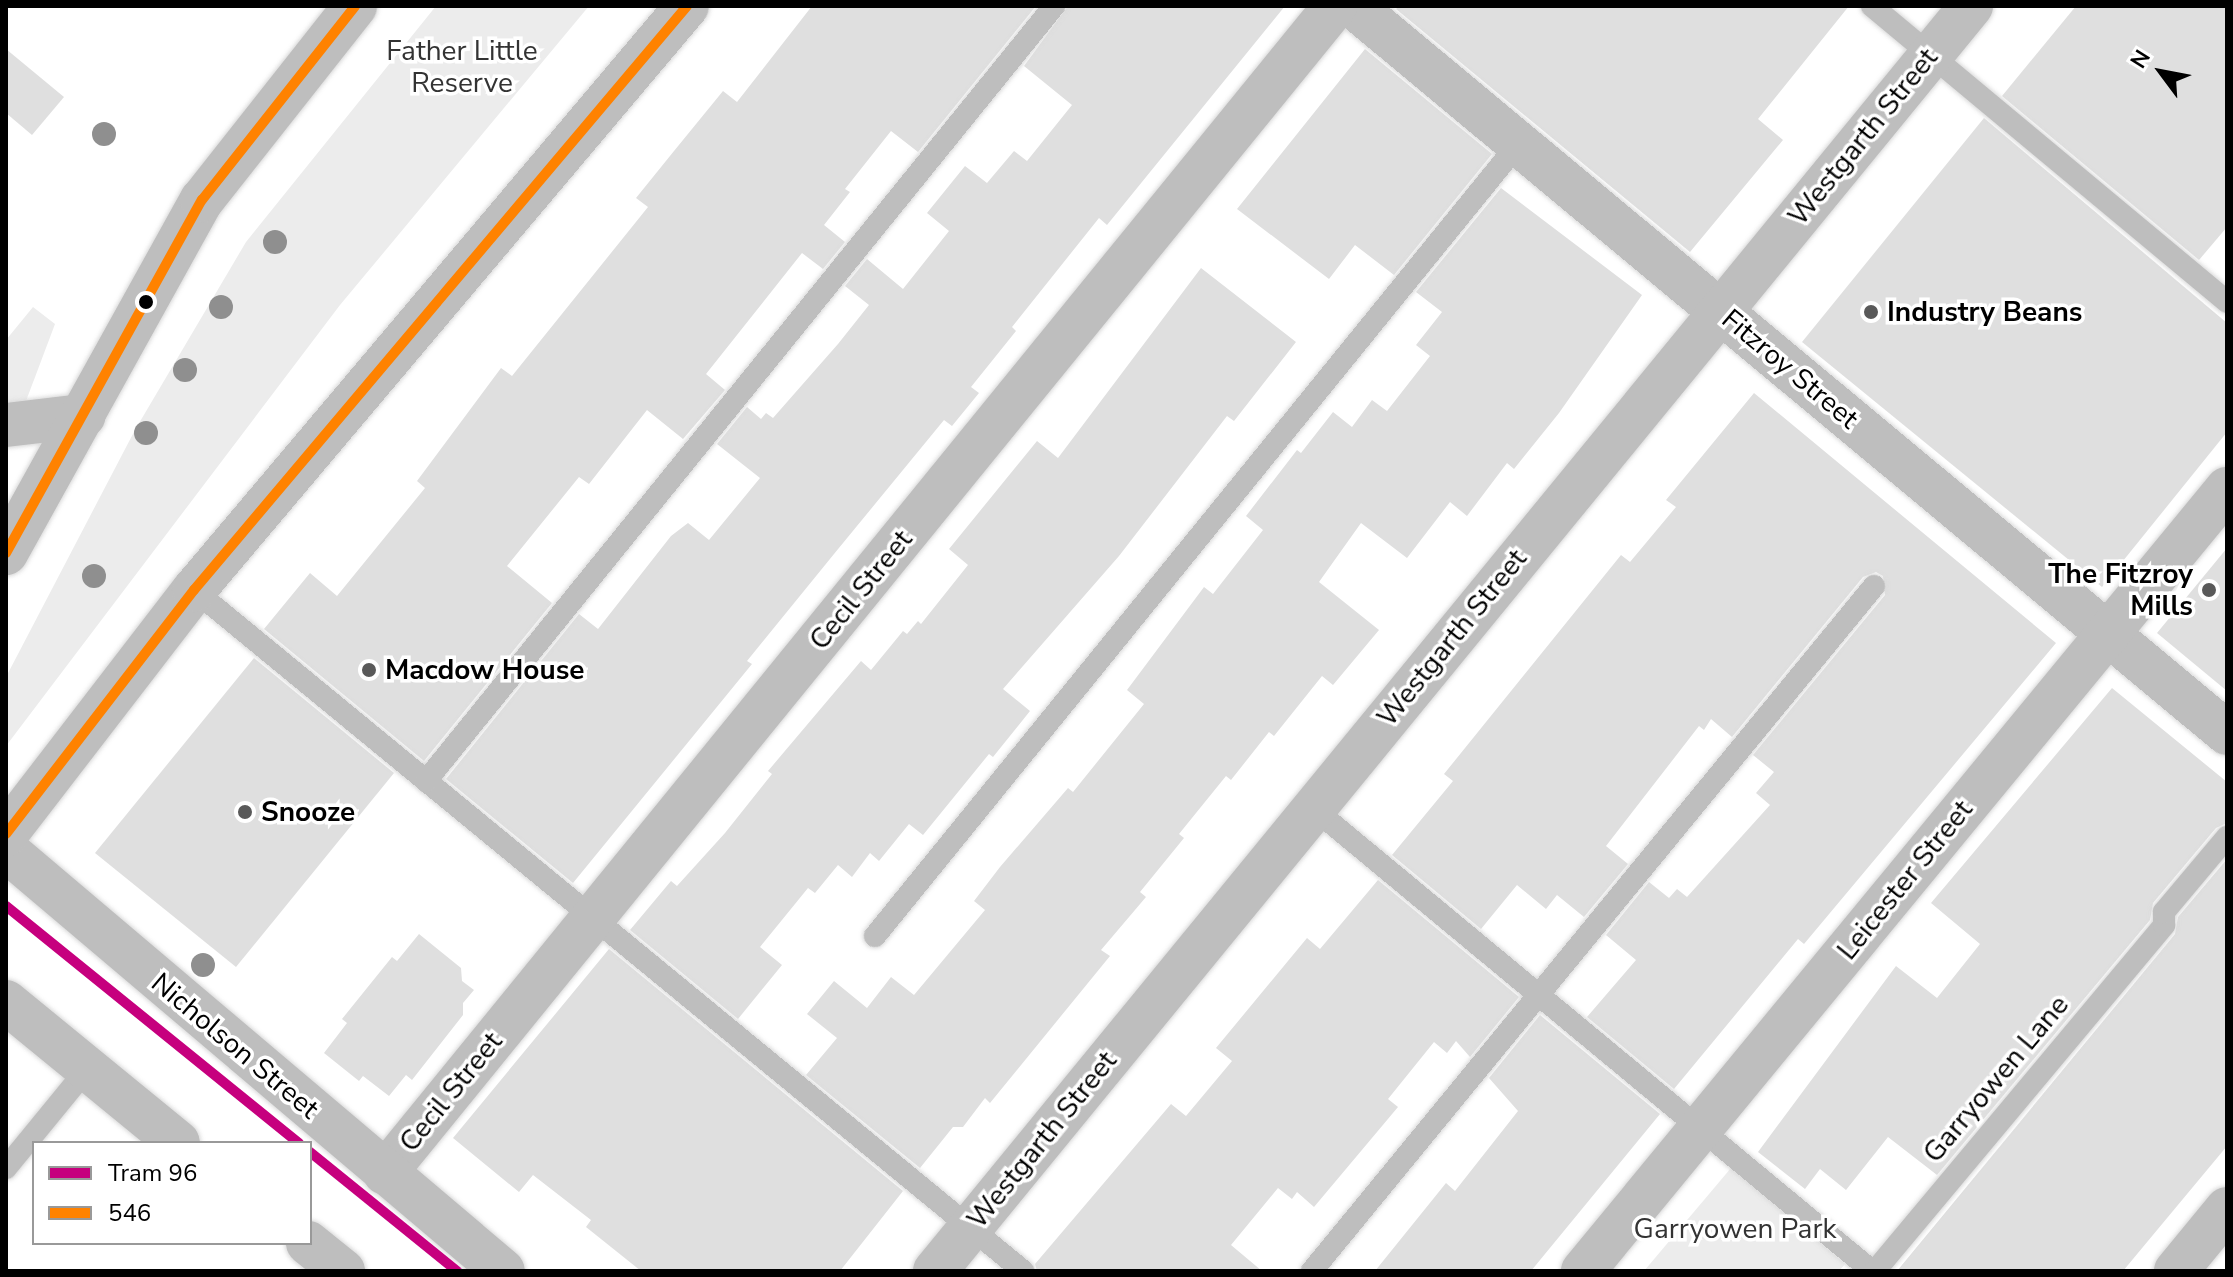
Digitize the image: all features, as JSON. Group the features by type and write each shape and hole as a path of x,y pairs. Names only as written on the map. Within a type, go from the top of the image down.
{"main road":[{"path":"6,553 202,200 355,6"},
{"path":"6,834 194,590 687,6"},
{"name":"Cecil Street","path":"385,1173 1335,6"},
{"name":"Fitzroy Street","path":"1353,6 2227,733"},
{"name":"Westgarth Street","path":"935,1271 1971,6"},
{"path":"6,425 83,416"},
{"name":"Leicester Street","path":"1583,1271 2227,489"},
{"name":"Nicholson Street","path":"6,850 503,1271"},
{"path":"9,1011 176,1141"},
{"path":"2176,1271 2227,1209"},
{"path":"310,1245 343,1271"}],"lane":[{"path":"426,781 1054,6"},
{"path":"1872,6 2227,302"},
{"path":"875,936 1519,143"},
{"path":"1312,1271 1874,586"},
{"path":"194,590 1023,1271"},
{"path":"1313,808 1874,1271"},
{"name":"Garryowen Lane","path":"1874,1271 2164,925 2164,912 2227,837"},
{"path":"6,1168 87,1069"}],"green space":[{"name":"Father Little Reserve","path":"436,6 589,6 340,305 6,746 6,677 135,430 246,242"},
{"path":"33,307 55,324 26,401 6,413 6,340"},
{"name":"Garryowen Park","path":"1731,1168 1845,1264 1839,1271 1644,1271"}],"building":[{"path":"812,6 1036,6 918,152 891,131 845,189 850,192 824,225 845,242 823,269 802,253 706,374 725,390 683,439 647,410 589,484 579,477 507,566 552,603 424,761 264,629 310,573 337,596 425,488 417,481 501,368 512,376 648,207 636,198 723,91 737,102"},
{"path":"1068,6 1285,6 1107,225 1099,218 1012,327 1016,331 971,387 979,393 952,426 944,420 747,661 752,664 573,883 446,779 579,614 598,629 671,536 688,523 709,540 760,478 717,444 747,407 761,419 766,413 773,418 838,344 869,305 845,286 867,259 903,289 949,231 927,213 965,166 987,183 1014,151 1027,161 1072,105 1024,66"},
{"path":"1399,6 1849,6 1758,119 1783,140 1690,252 1396,9"},
{"path":"2076,6 2227,6 2227,227 2199,260 2002,96"},
{"path":"6,49 64,97 32,135 6,113"},
{"path":"1365,49 1492,154 1394,275 1355,245 1329,279 1237,209"},
{"path":"1984,118 2227,323 2227,432 2102,587 1802,342"},
{"path":"1501,188 1642,295 1559,413 1514,469 1507,463 1467,516 1450,502 1407,558 1361,523 1319,582 1379,630 1333,685 1322,676 1274,736 1269,732 1231,780 1226,776 1179,834 1184,838 1140,892 1146,897 1101,950 1110,956 990,1103 985,1098 963,1127 953,1127 920,1168 806,1075 837,1038 807,1014 834,981 867,1008 891,977 914,995 985,910 974,901 1000,867 1068,788 1073,792 1144,704 1127,690 1204,587 1213,594 1263,530 1246,516 1297,450 1301,453 1333,412 1352,427 1372,400 1387,411 1430,356 1416,345 1442,312 1416,292"},
{"path":"1201,268 1296,342 1234,421 1227,416 1119,556 1003,689 1030,711 993,757 989,754 923,835 909,824 879,861 870,853 852,877 838,865 815,893 808,888 760,947 782,965 738,1019 630,930 671,881 677,886 725,833 772,774 768,771 861,661 871,670 903,631 907,634 918,621 921,624 968,565 949,549 1037,441 1058,458"},
{"path":"1754,393 2056,643 1804,944 1798,939 1674,1089 1587,1017 1636,960 1606,935 1649,882 1669,898 1677,889 1687,897 1770,805 1756,793 1774,772 1753,755 1885,595 1883,576 1876,572 1863,577 1732,737 1711,719 1704,730 1699,726 1606,846 1628,864 1584,917 1557,895 1546,909 1517,885 1481,929 1392,855 1453,781 1444,774 1621,555 1630,562 1676,507 1666,500"},
{"name":"The Fitzroy Mills","path":"2227,548 2227,691 2157,633"},
{"name":"Snooze","path":"254,658 394,773 236,967 95,853"},
{"path":"2112,688 2227,782 2227,823 2216,828 2153,903 2150,920 1937,1175 1888,1137 1846,1190 1820,1169 1805,1189 1758,1152 1896,966 1937,998 1980,944 1931,903"},
{"path":"2227,859 2227,1146 2123,1271 1897,1271 2175,934 2178,917"},
{"path":"1378,880 1519,997 1470,1057 1456,1041 1447,1053 1434,1042 1388,1099 1398,1107 1314,1207 1297,1192 1292,1199 1278,1188 1231,1245 1262,1271 1037,1271 1035,1264 1171,1104 1186,1116 1232,1061 1216,1048 1307,938 1320,949"},
{"path":"419,934 461,968 462,981 474,990 463,1003 463,1015 412,1080 406,1075 389,1096 363,1076 359,1081 324,1053 347,1023 342,1019 392,957 397,961"},
{"path":"609,949 903,1191 840,1271 641,1271 586,1227 591,1220 533,1175 519,1192 453,1138"},
{"path":"1540,1015 1660,1114 1531,1271 1375,1271 1446,1183 1455,1191 1518,1111 1489,1078"}],"tram line":[{"name":"96","path":"6,906 297,1141"},
{"name":"96","path":"312,1154 457,1271"}],"transit line":[{"name":"546","path":"6,553 202,200 355,6"},
{"name":"546","path":"6,834 194,590 687,6"}],"place":[{"name":"Industry Beans","path":"1871,312"},
{"name":"The Fitzroy Mills","path":"2209,590"},
{"name":"Macdow House","path":"369,670"},
{"name":"Snooze","path":"245,812"}]}
